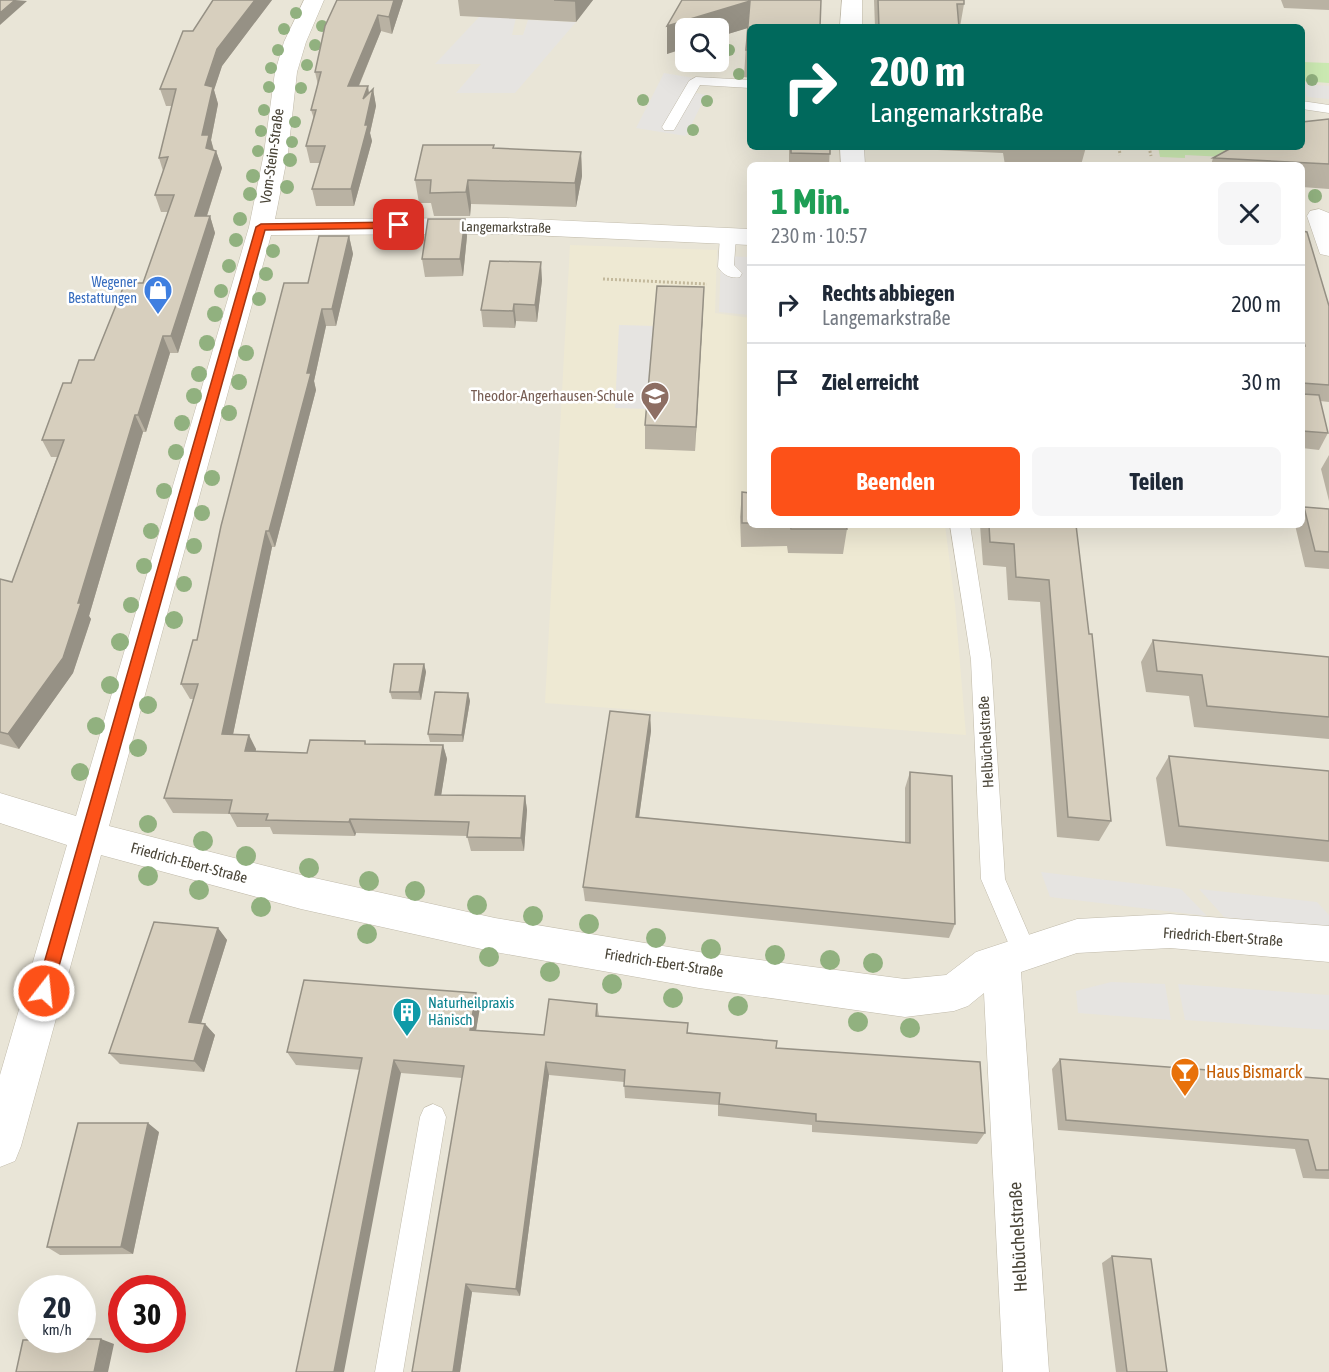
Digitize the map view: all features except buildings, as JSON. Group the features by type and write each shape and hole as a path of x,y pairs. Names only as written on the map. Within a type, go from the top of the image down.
{"street":[{"name":"Vom-Stein-Straße","path":"0,1146 261,227 276,153 286,72 295,42 315,0"},
{"path":"851,24 852,0"},
{"path":"1317,216 1329,248"},
{"name":"Langemarkstraße","path":"261,227 506,226 739,237"},
{"name":"Friedrich-Ebert-Straße","path":"0,808 88,836 301,892 483,932 756,978 905,998 954,993 989,965 1077,936 1170,931 1329,944"},
{"name":"Helbüchelstraße","path":"1015,956 1002,973 1026,1372"}],"lane":[{"path":"669,127 696,81 747,84"},
{"path":"1305,105 1329,109"},
{"path":"734,273 726,267 739,237"},
{"name":"Helbüchelstraße","path":"960,528 981,660 993,879 1015,956"},
{"path":"389,1372 433,1117"}],"path":[{"path":"1119,150 1120,155"},
{"path":"1150,150 1151,156"},
{"path":"603,279 718,285"}],"shaded area":[{"path":"0,0 1329,0 1329,1372 0,1372"},
{"path":"495,0 520,0 512,35 523,35 528,20 576,22 515,93 456,93 481,64 435,64"},
{"path":"664,73 700,79 693,92 706,95 686,136 636,128"},
{"path":"1305,84 1329,86 1329,99 1307,97"},
{"name":"Theodor-Angerhausen-Schule","path":"570,245 717,250 715,313 747,318 747,528 945,528 955,604 966,735 545,703"},
{"path":"721,256 747,257 747,315 719,312"},
{"path":"619,325 656,326 648,409 615,408"},
{"path":"1041,872 1181,889 1207,916 1050,897"},
{"path":"1199,889 1317,902 1329,915 1329,929 1224,917"},
{"path":"1111,982 1165,984 1171,1020 1078,1013 1076,991"},
{"path":"1178,984 1329,995 1329,1030 1185,1020"}],"green space":[{"path":"1305,62 1329,63 1329,83 1305,81"},
{"path":"1159,150 1275,150 1245,158 1185,155 1185,158 1160,157"}],"place":[{"name":"Wegener Bestattungen","path":"158,316"},
{"name":"Theodor-Angerhausen-Schule","path":"655,422"},
{"name":"Naturheilpraxis Hänisch","path":"407,1038"},
{"name":"Haus Bismarck","path":"1185,1098"}],"route":[{"path":"44,991 261,227 399,225"}]}
